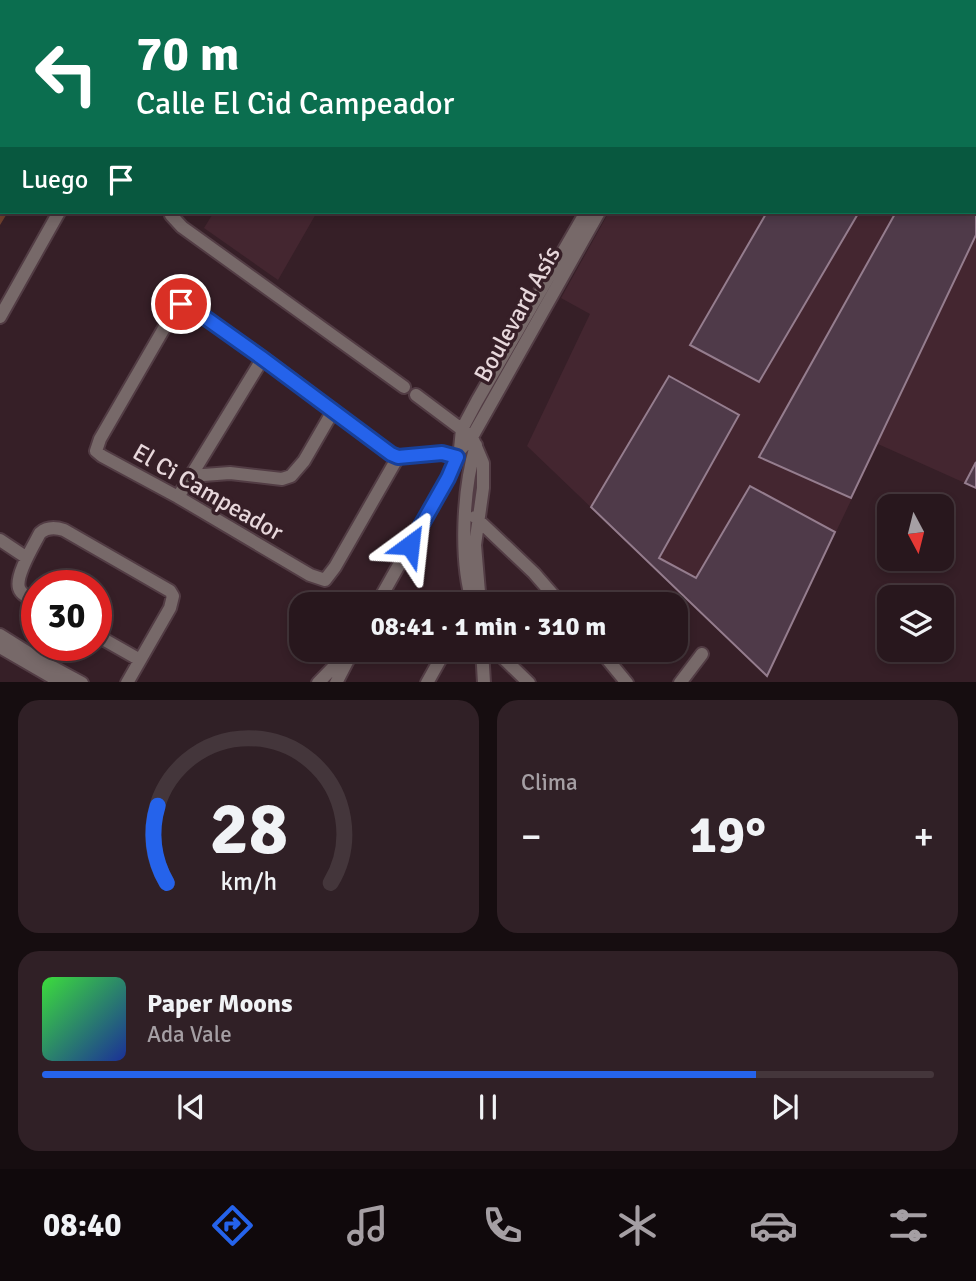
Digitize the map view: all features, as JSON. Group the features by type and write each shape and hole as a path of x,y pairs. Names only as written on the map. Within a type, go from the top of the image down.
{"street":[{"path":"0,317 59,214"},
{"path":"172,214 182,227 404,387"},
{"name":"Boulevard Asís","path":"470,437 585,214"},
{"name":"Boulevard Asís","path":"550,286 598,214"},
{"name":"El Ci Campeador","path":"262,358 196,311 181,304 163,330 100,439 96,451 310,575 325,580 398,457"},
{"path":"178,497 262,358 398,457 459,453"},
{"path":"416,395 470,437 483,463 475,558 479,592"},
{"path":"191,476 230,474 282,479 291,476 304,461 333,411"},
{"path":"384,592 470,437"},
{"path":"470,437 465,558 470,592"},
{"path":"466,510 534,573 551,592"},
{"path":"22,570 40,533 58,528 170,592 173,596 170,608 127,682"},
{"path":"0,540 27,558"},
{"path":"21,572 21,590"},
{"path":"0,635 62,682"},
{"path":"112,644 140,660"},
{"path":"0,647 82,682"},
{"path":"680,682 702,654"},
{"path":"318,682 337,662"},
{"path":"336,682 346,662"},
{"path":"427,682 439,662"},
{"path":"483,662 484,682"},
{"path":"508,662 529,682"},
{"path":"610,662 627,682"}],"shaded area":[{"path":"0,214 7,214 0,225"},
{"path":"213,214 316,214 278,280 204,228"},
{"path":"608,214 976,214 976,488 878,444 767,676 688,600 688,592 679,592 527,446 590,314 561,298"}],"building":[{"path":"766,214 858,214 759,382 690,345"},
{"path":"895,214 976,214 976,235 851,498 759,457"},
{"path":"669,376 739,415 659,558 696,578 750,486 835,532 767,676 688,600 688,592 680,592 591,507"},
{"path":"976,462 976,488 965,483"}],"route":[{"path":"181,304 196,311 262,358 391,454 398,457 442,453 457,457 410,545"}]}
